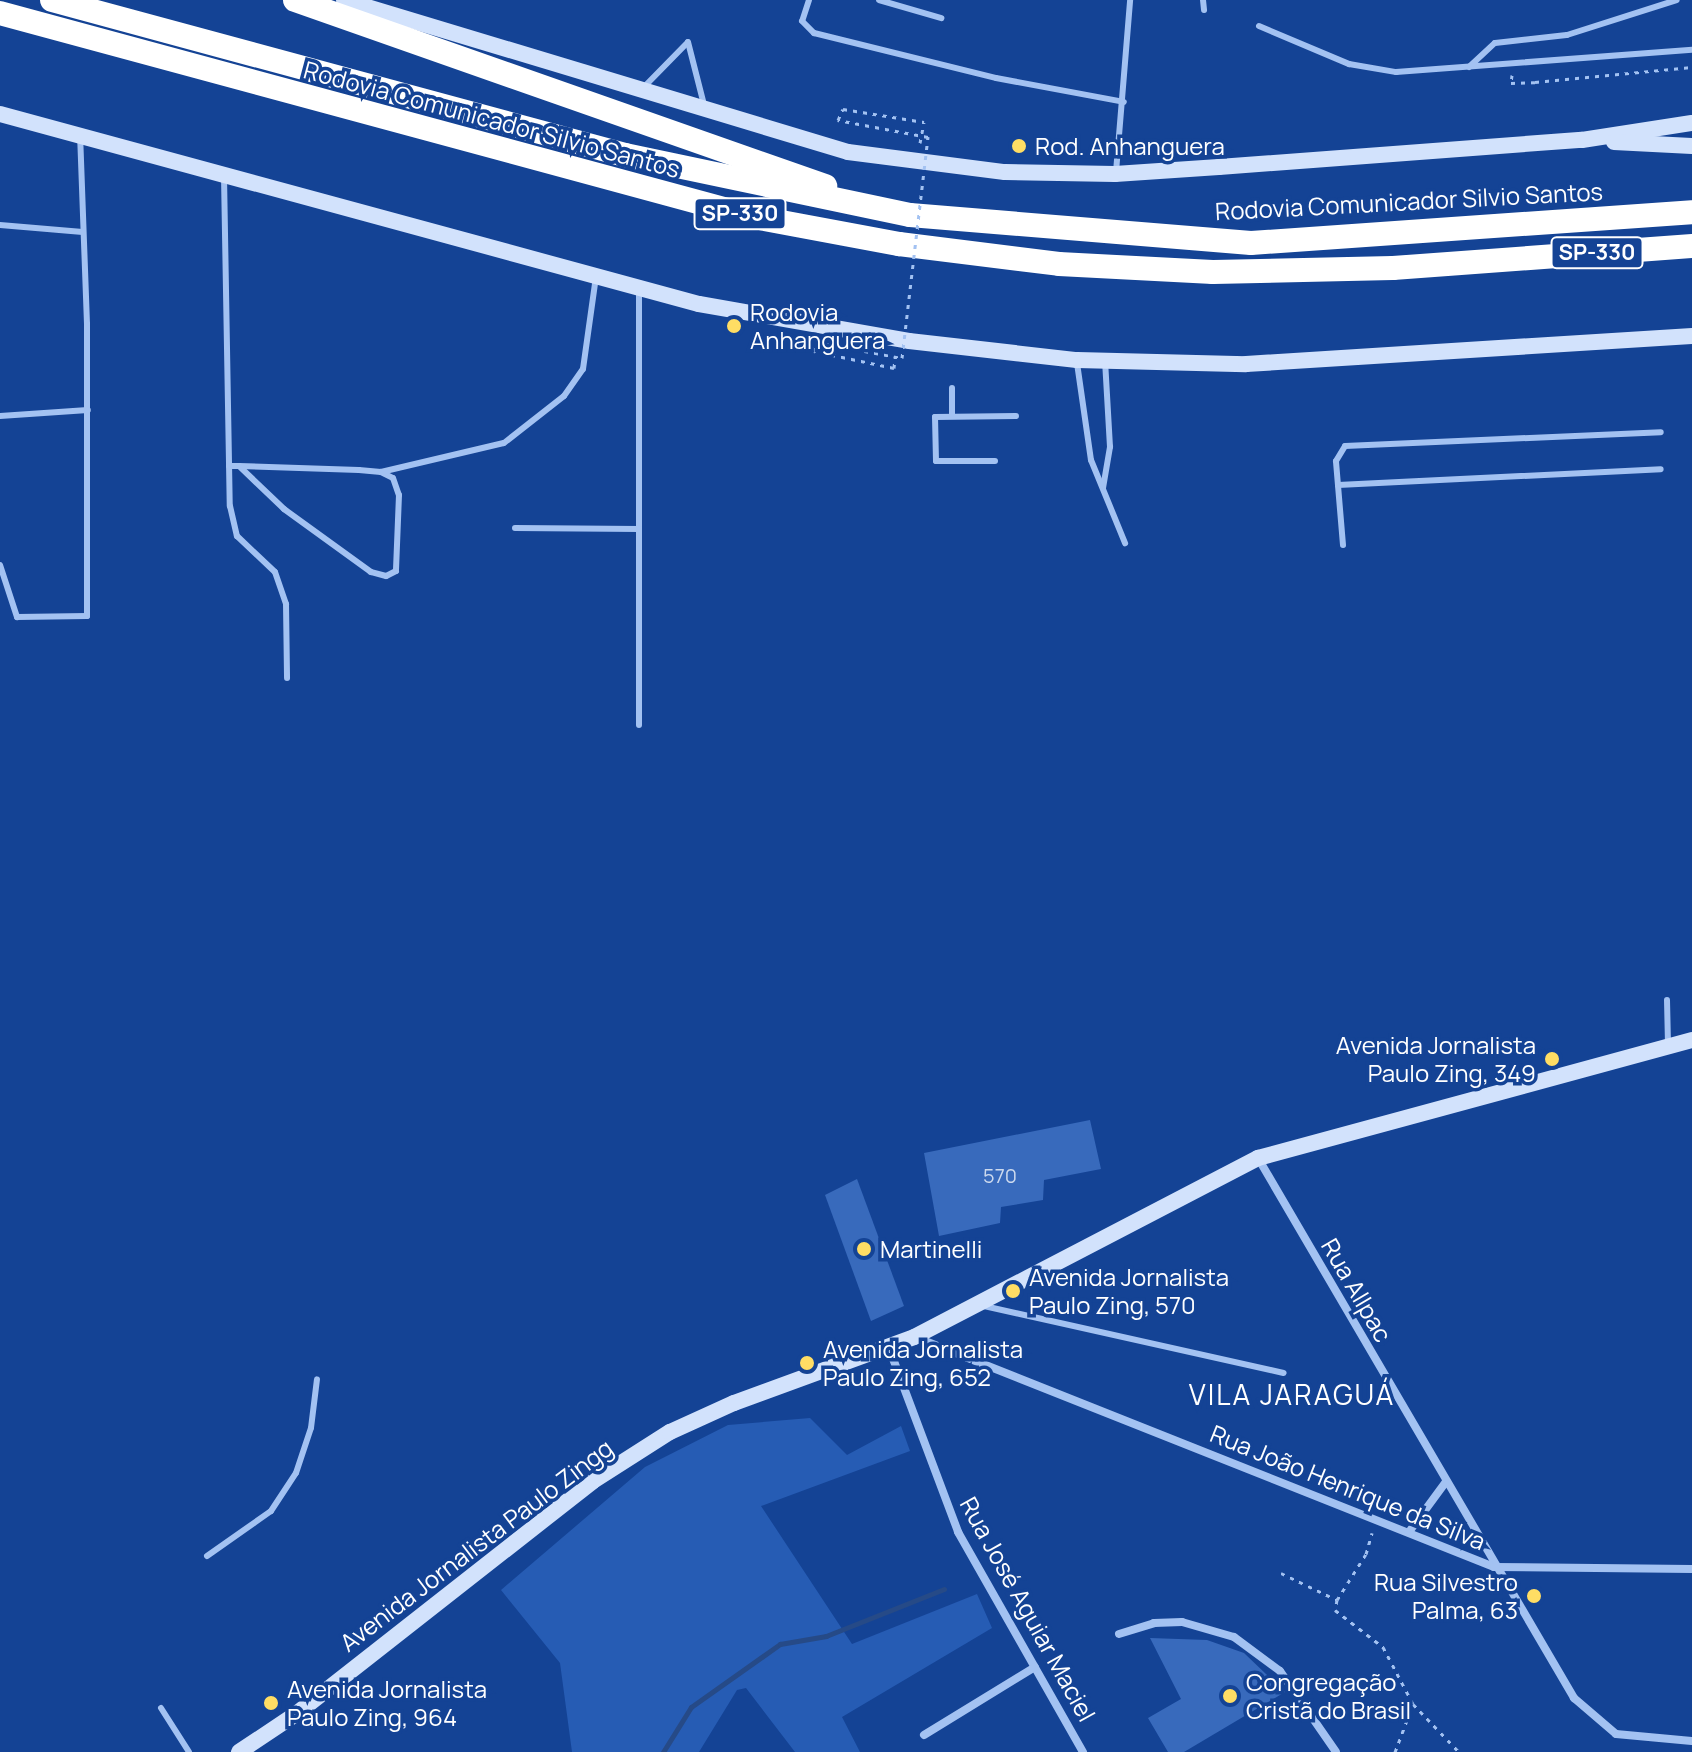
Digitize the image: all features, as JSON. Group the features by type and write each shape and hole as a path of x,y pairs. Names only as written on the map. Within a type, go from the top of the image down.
{"highway":[{"name":"Rodovia Comunicador Silvio Santos","path":"52,0 625,155 910,215 1251,243 1692,212"},
{"path":"295,0 910,215"},
{"name":"Rodovia Comunicador Silvio Santos","path":"0,13 617,182 843,235 1059,264 1213,272 1502,260 1692,246"},
{"path":"1502,260 1692,263"}],"main road":[{"path":"344,0 848,152 1005,172 1115,174 1582,140 1692,123"},
{"path":"0,114 639,288 738,312 909,341 1077,360 1246,364 1692,336"},
{"path":"1582,140 1692,146"},
{"name":"Avenida Jornalista Paulo Zingg","path":"239,1752 296,1714 593,1481 670,1432 734,1403 914,1337 1258,1158 1692,1040"}],"street":[{"name":"Rua Allpac","path":"1258,1158 1494,1567 1591,1718 1616,1734 1692,1741"},
{"name":"Rua João Henrique da Silva","path":"914,1337 1494,1567 1692,1569"},
{"name":"Rua José Aguiar Maciel","path":"889,1348 958,1532 1083,1752"},
{"path":"1409,1532 1445,1483"},
{"path":"1119,1634 1154,1623 1182,1622 1234,1637 1280,1671 1336,1752"},
{"path":"924,1735 1035,1667"}],"lane":[{"path":"809,0 802,21 814,33 1008,81 1124,102"},
{"path":"879,0 941,18"},
{"path":"1115,174 1124,102 1130,0"},
{"path":"1203,0 1204,10"},
{"path":"1469,67 1495,43 1567,35 1677,0"},
{"path":"1259,26 1349,64 1396,72 1692,50"},
{"path":"643,88 688,42 705,109"},
{"path":"0,565 17,617 87,616 88,410 80,137"},
{"path":"224,176 229,466 237,536 275,572 286,604 287,678"},
{"path":"0,225 83,232"},
{"path":"229,466 381,472 504,443 564,396 583,369 596,277"},
{"path":"639,288 639,725"},
{"path":"1077,360 1091,460 1125,543"},
{"path":"1103,488 1109,459 1105,361"},
{"path":"952,388 952,416"},
{"path":"0,416 88,410"},
{"path":"995,461 936,461 935,417 1016,416"},
{"path":"1343,545 1337,457 1345,446 1661,432"},
{"path":"239,466 284,509 371,572 386,576 396,571 399,553 399,495 393,478 381,472"},
{"path":"1338,485 1661,469"},
{"path":"515,528 639,529"},
{"path":"1667,1000 1668,1047"},
{"path":"976,1304 1284,1373"},
{"path":"207,1556 271,1511 296,1473 311,1428 317,1379"},
{"path":"161,1708 189,1752"}],"path":[{"path":"1511,83 1692,67"},
{"path":"894,368 814,351 815,342 902,358 928,137 838,120 843,109 924,122 916,162"},
{"path":"1375,1519 1366,1554 1337,1600 1335,1610 1383,1647 1413,1704 1459,1752"},
{"path":"1281,1573 1337,1600"},
{"path":"1395,1752 1413,1704"}],"shaded area":[{"path":"810,1418 847,1455 901,1426 910,1451 761,1506 852,1644 977,1594 992,1628 842,1717 860,1752 795,1752 746,1688 737,1690 699,1752 572,1752 560,1663 501,1590 645,1467 728,1425"}],"building":[{"path":"1090,1120 1101,1169 1044,1180 1043,1200 1001,1207 1000,1223 939,1236 924,1153"},
{"name":"Martinelli","path":"857,1179 904,1306 871,1321 825,1195"},
{"name":"Congregação Cristã do Brasil","path":"1150,1638 1207,1640 1244,1653 1285,1692 1184,1752 1168,1752 1148,1718 1181,1699"}],"waterway":[{"path":"663,1752 691,1707 780,1644 826,1636 944,1589"}],"place":[{"name":"Rod. Anhanguera","path":"1019,146"},
{"name":"Rodovia Anhanguera","path":"734,326"},
{"name":"Avenida Jornalista Paulo Zing, 349","path":"1552,1059"},
{"name":"Martinelli","path":"864,1249"},
{"name":"Avenida Jornalista Paulo Zing, 570","path":"1013,1291"},
{"name":"Avenida Jornalista Paulo Zing, 652","path":"807,1363"},
{"name":"Rua Silvestro Palma, 63","path":"1534,1596"},
{"name":"Congregação Cristã do Brasil","path":"1230,1696"},
{"name":"Avenida Jornalista Paulo Zing, 964","path":"271,1703"}],"district":[{"name":"VILA JARAGUÁ","path":"1292,1394"}]}
